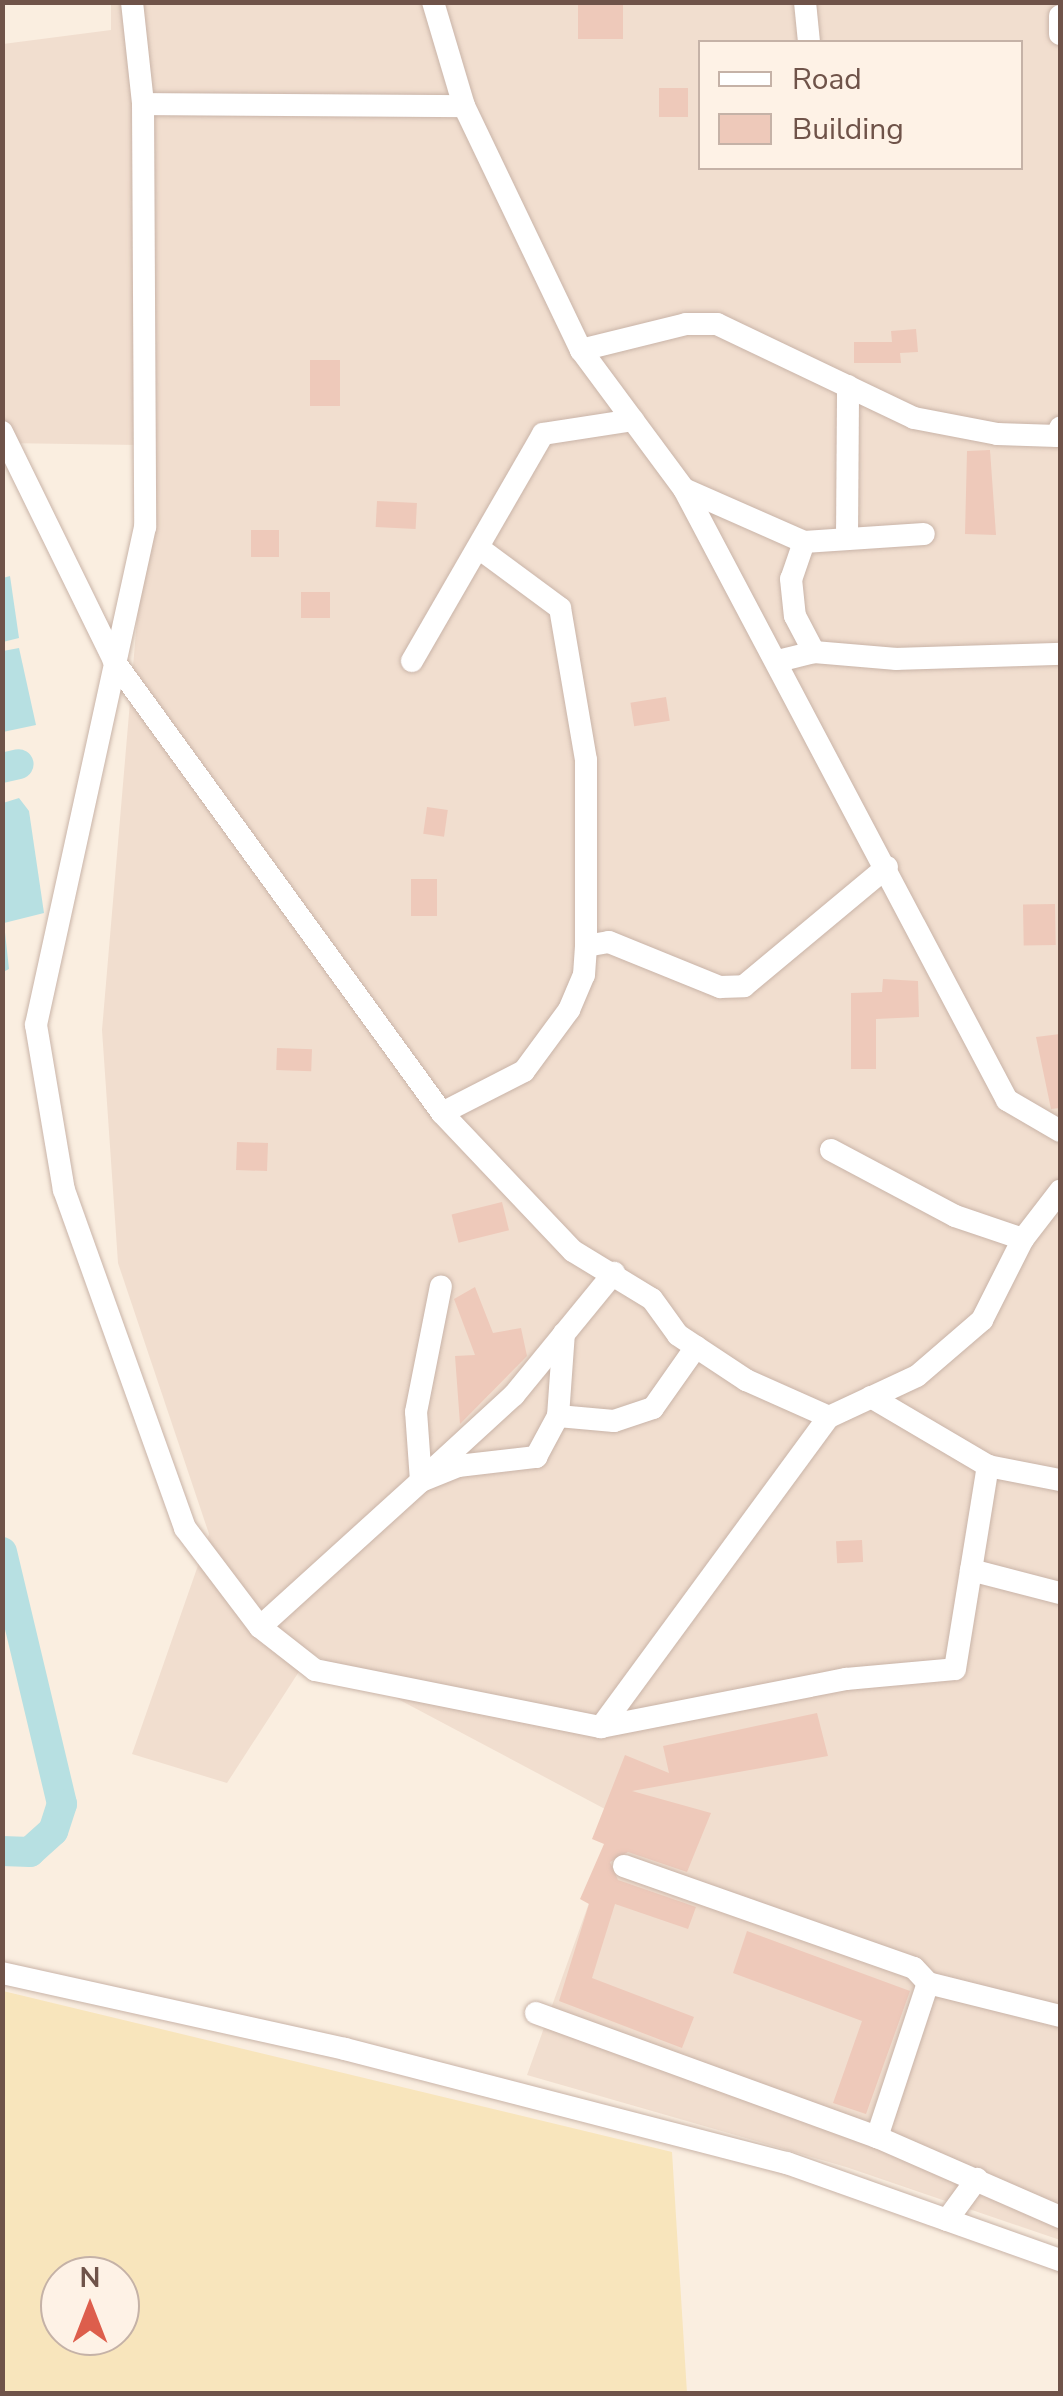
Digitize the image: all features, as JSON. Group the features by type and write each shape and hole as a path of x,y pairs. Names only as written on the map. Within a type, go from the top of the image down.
{"street":[{"path":"132,2 143,104 145,527 36,1025 64,1190 185,1528 260,1628 315,1670 600,1727 846,1679 956,1670 988,1466"},
{"path":"433,2 464,106 581,350 684,489 888,867 1007,1100 1060,1131"},
{"path":"804,2 809,40"},
{"path":"1045,2 1060,6"},
{"path":"1060,16 1060,34"},
{"path":"143,104 464,106"},
{"path":"581,350 686,324 717,324 914,418 997,434 1056,436 1060,428"},
{"path":"847,539 848,386"},
{"path":"412,661 543,434 633,420"},
{"path":"2,432 114,661 442,1113 573,1251 652,1299 696,1347 746,1380 828,1417"},
{"path":"684,489 804,542 924,534"},
{"path":"804,542 792,579 795,616 814,652"},
{"path":"442,1113 524,1071 569,1010 584,975 586,946 586,760 560,608 480,549"},
{"path":"778,661 814,652 896,660 1060,654"},
{"path":"586,946 609,942 720,987 744,986 888,867"},
{"path":"831,1150 954,1216 1023,1239"},
{"path":"600,1727 828,1417 916,1376 982,1320 1023,1239 1060,1191"},
{"path":"260,1628 514,1395 614,1273"},
{"path":"420,1481 416,1412 440,1286"},
{"path":"420,1481 458,1466 536,1457 558,1416 564,1333"},
{"path":"558,1416 614,1421 653,1408 696,1347"},
{"path":"871,1398 988,1466 1060,1480"},
{"path":"971,1570 1060,1594"},
{"path":"624,1866 914,1968 928,1983 1060,2016"},
{"path":"2,1973 345,2049 787,2164 1060,2260"},
{"path":"877,2136 928,1983"},
{"path":"536,2013 877,2136 1060,2216"},
{"path":"947,2220 977,2179"}],"shaded area":[{"path":"111,2 1060,3 1060,2240 846,2167 527,2075 620,1817 311,1653 227,1783 132,1754 209,1534 118,1263 102,1030 141,573 138,445 3,443 3,44 111,30"}],"sand":[{"path":"3,1991 672,2152 687,2393 3,2393"}],"water":[{"path":"10,576 19,638 3,642 3,578"},
{"path":"19,648 36,725 3,732 3,651"},
{"path":"19,798 29,811 44,913 4,923 9,969 3,972 3,803"}],"building":[{"path":"578,2 623,2 623,39 578,39"},
{"path":"659,88 688,88 688,117 659,117"},
{"path":"916,329 918,352 900,353 901,363 854,363 854,342 892,342 891,331"},
{"path":"310,360 340,360 340,406 310,406"},
{"path":"990,450 996,535 965,534 967,451"},
{"path":"377,501 417,503 416,529 376,527"},
{"path":"251,530 279,530 279,557 251,557"},
{"path":"301,592 330,592 330,618 301,618"},
{"path":"666,697 670,721 634,726 630,703"},
{"path":"427,807 448,810 444,837 423,834"},
{"path":"411,879 437,879 437,916 411,916"},
{"path":"1055,904 1056,945 1024,946 1023,905"},
{"path":"883,979 918,981 919,1017 876,1019 876,1069 851,1069 851,993 882,992"},
{"path":"1060,1034 1060,1108 1051,1109 1036,1037"},
{"path":"277,1048 312,1049 311,1071 276,1070"},
{"path":"237,1142 268,1143 267,1171 236,1170"},
{"path":"502,1202 509,1230 459,1243 452,1215"},
{"path":"475,1287 493,1333 521,1328 527,1356 460,1424 455,1356 475,1355 454,1299"},
{"path":"862,1540 863,1562 837,1563 836,1541"},
{"path":"817,1713 828,1756 632,1791 711,1813 687,1872 628,1852 610,1862 618,1880 696,1907 688,1929 615,1904 592,1978 694,2017 682,2048 559,2001 589,1904 580,1899 604,1844 592,1839 625,1755 669,1773 663,1746"},
{"path":"747,1931 910,1991 866,2114 833,2103 862,2021 733,1973"}],"waterway":[{"path":"2,768 19,764"},
{"path":"2,1552 62,1804 53,1831 30,1852 2,1851"}]}
